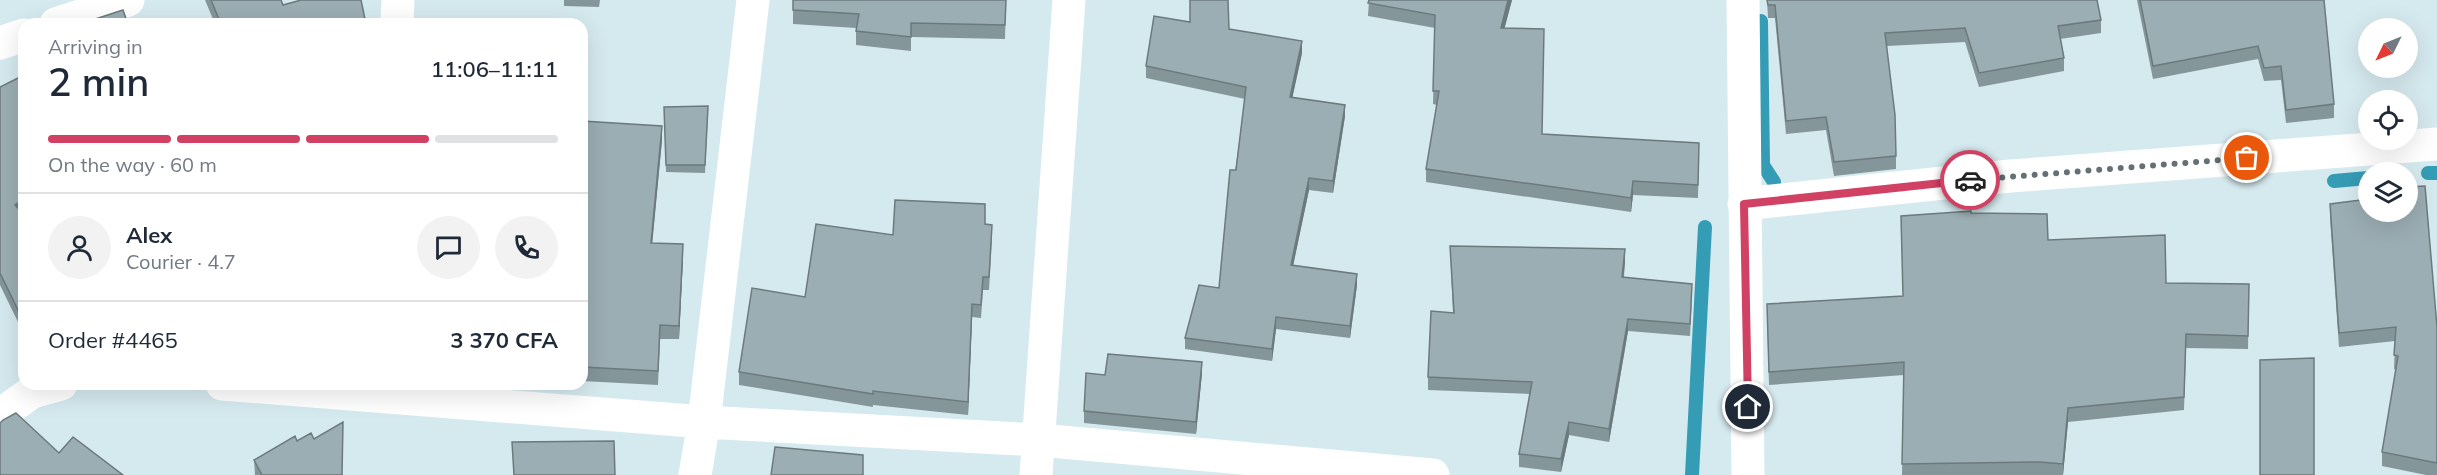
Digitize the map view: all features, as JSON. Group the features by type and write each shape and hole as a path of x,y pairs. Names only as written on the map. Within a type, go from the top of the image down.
{"street":[{"path":"74,18 128,0"},
{"path":"397,18 398,0"},
{"path":"695,475 704,422 753,0"},
{"path":"1036,475 1069,0"},
{"path":"1743,0 1748,475"},
{"path":"0,43 18,37"},
{"path":"1744,204 2010,176 2437,144"},
{"path":"0,415 32,392 40,390"},
{"path":"361,390 704,422 1039,440 1433,475"}],"building":[{"path":"211,0 281,0 283,5 301,0 361,0 365,18 218,18"},
{"path":"793,0 1006,0 1005,25 911,23 911,37 856,31 859,14 793,10"},
{"path":"1190,0 1228,0 1229,29 1302,41 1290,97 1345,105 1333,181 1309,178 1291,265 1357,274 1350,326 1276,317 1272,349 1185,338 1199,285 1219,288 1230,170 1236,170 1246,87 1146,66 1154,16 1190,22"},
{"path":"1369,0 1508,0 1501,28 1544,29 1542,134 1699,143 1698,185 1633,181 1631,198 1426,169 1439,91 1433,91 1435,15 1368,3"},
{"path":"1767,0 2097,0 2101,20 2058,26 2064,58 1979,73 1965,28 1885,33 1895,115 1896,156 1834,162 1826,117 1786,121 1775,5 1768,5"},
{"path":"2140,0 2324,0 2334,104 2286,110 2281,66 2264,68 2258,46 2153,66"},
{"path":"123,10 126,18 98,18"},
{"path":"18,78 18,203 15,205 18,208 18,310 0,273 0,87"},
{"path":"708,106 705,165 666,165 664,107"},
{"path":"588,121 662,126 651,243 683,244 679,326 660,325 658,371 588,367"},
{"path":"2418,186 2425,186 2437,327 2437,463 2382,452 2398,356 2394,355 2396,327 2339,333 2330,204 2358,200 2358,222 2418,222"},
{"path":"895,200 985,204 985,224 992,225 989,277 983,277 981,305 972,304 968,402 873,391 873,394 739,372 752,288 805,297 816,224 893,235"},
{"path":"1971,211 1971,213 2047,214 2048,240 2165,235 2166,283 2249,284 2248,336 2186,334 2184,397 2068,408 2063,464 2040,462 1902,464 1904,362 1769,372 1767,304 1903,296 1901,216"},
{"path":"1450,246 1625,249 1622,277 1692,284 1690,324 1628,319 1609,429 1569,422 1561,459 1519,454 1532,382 1428,377 1431,311 1454,313"},
{"path":"1108,354 1202,362 1196,422 1084,411 1086,373 1105,375"},
{"path":"2314,358 2314,475 2260,475 2260,360"},
{"path":"16,413 59,453 73,437 123,475 0,475 0,423"},
{"path":"343,422 342,475 262,475 254,460 295,436 297,441 311,433 314,439"},
{"path":"614,441 615,475 514,475 512,442"},
{"path":"775,447 863,455 863,475 771,475"}],"waterway":[{"path":"1761,21 1763,165 1774,182"},
{"path":"2428,173 2437,173"},
{"path":"2334,181 2358,179"},
{"path":"1692,475 1705,227"}],"way so far":[{"path":"1970,180 2247,158"}],"route":[{"path":"1748,407 1744,204 1970,180"}]}
